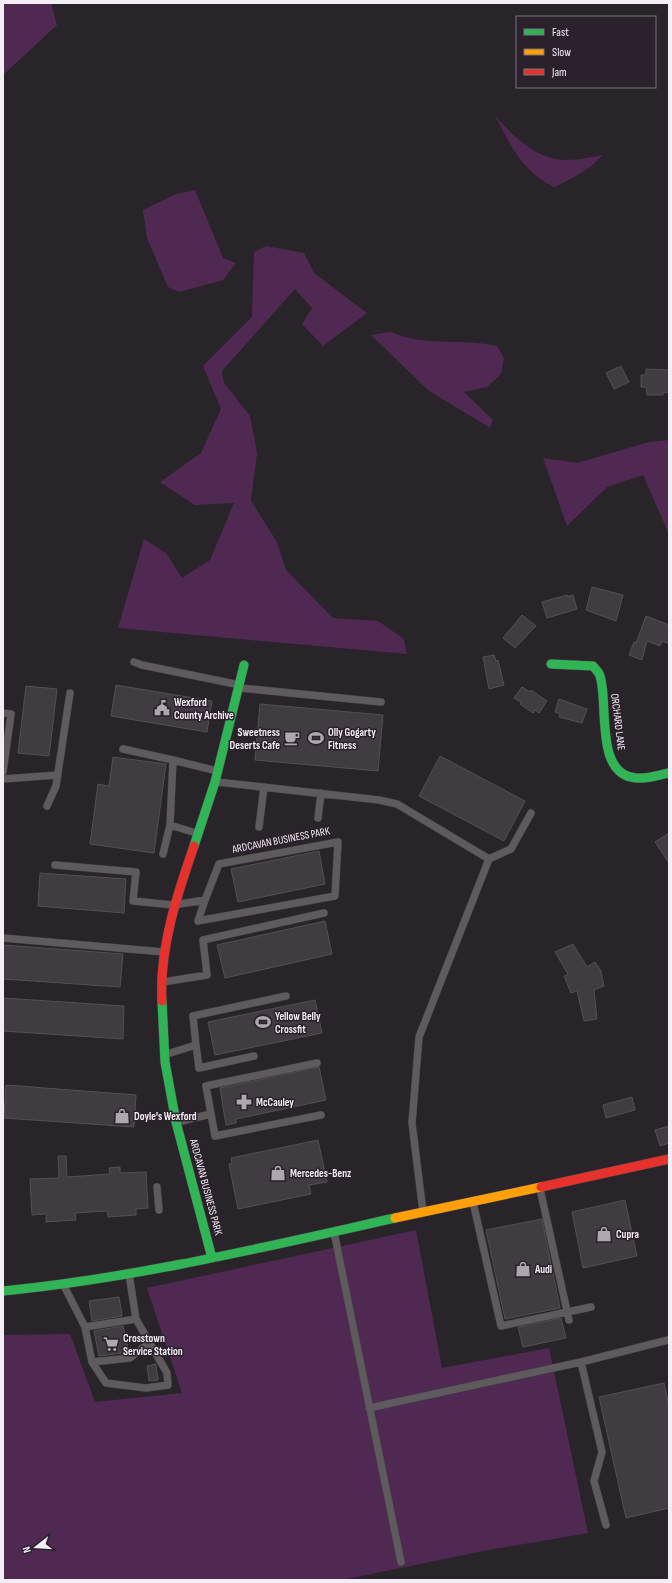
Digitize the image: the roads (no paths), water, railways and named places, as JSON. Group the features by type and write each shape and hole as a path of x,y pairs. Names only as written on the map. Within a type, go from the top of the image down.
{"street":[{"name":"ORCHARD LANE","path":"552,664 593,666 600,676 604,723 611,761 619,772 633,778 669,773"},
{"name":"ARDCAVAN BUSINESS PARK","path":"212,1258 176,1122 165,1055 161,982 174,906 215,782 240,688 244,666"},
{"path":"3,1291 64,1286 212,1258 669,1159"}],"lane":[{"path":"134,662 164,671 235,684 240,688 381,702"},
{"path":"47,806 56,786 70,693"},
{"path":"3,713 11,714 3,772"},
{"path":"123,749 218,771"},
{"path":"164,854 170,824 173,760"},
{"path":"3,779 58,775"},
{"path":"215,782 379,800 397,804 489,859"},
{"path":"259,827 264,787"},
{"path":"318,818 321,793"},
{"path":"423,1212 412,1123 419,1037 489,859 511,849 531,813"},
{"path":"170,824 198,833"},
{"name":"ARDCAVAN BUSINESS PARK","path":"338,842 335,896 198,921 205,900 218,864 338,842"},
{"path":"55,866 136,872 134,901 174,906 205,900"},
{"path":"161,982 207,975 203,940 324,913"},
{"path":"3,938 166,952"},
{"path":"254,1056 199,1068 193,1016 286,996"},
{"path":"165,1055 196,1045"},
{"name":"ARDCAVAN BUSINESS PARK","path":"317,1062 206,1086 216,1136 321,1115"},
{"path":"176,1122 211,1114"},
{"path":"157,1186 159,1210"},
{"path":"540,1187 569,1316"},
{"path":"473,1202 501,1326 569,1316 591,1307"},
{"path":"334,1232 400,1562"},
{"path":"64,1286 85,1327 92,1362 106,1383 146,1388 168,1385 167,1373 136,1319 129,1274"},
{"path":"85,1327 136,1319"},
{"path":"369,1408 581,1362 668,1340"},
{"path":"92,1362 130,1358 150,1342"},
{"path":"581,1362 602,1452 594,1482 606,1525"}],"place":[{"name":"Wexford County Archive","path":"162,708"},
{"name":"Sweetness Deserts Cafe","path":"292,738"},
{"name":"Olly Gogarty Fitness","path":"316,738"},
{"name":"Yellow Belly Crossfit","path":"263,1022"},
{"name":"McCauley","path":"244,1102"},
{"name":"Doyle's Wexford","path":"122,1116"},
{"name":"Mercedes-Benz","path":"278,1173"},
{"name":"Cupra","path":"604,1234"},
{"name":"Audi","path":"523,1269"},
{"name":"Crosstown Service Station","path":"111,1344"}]}
